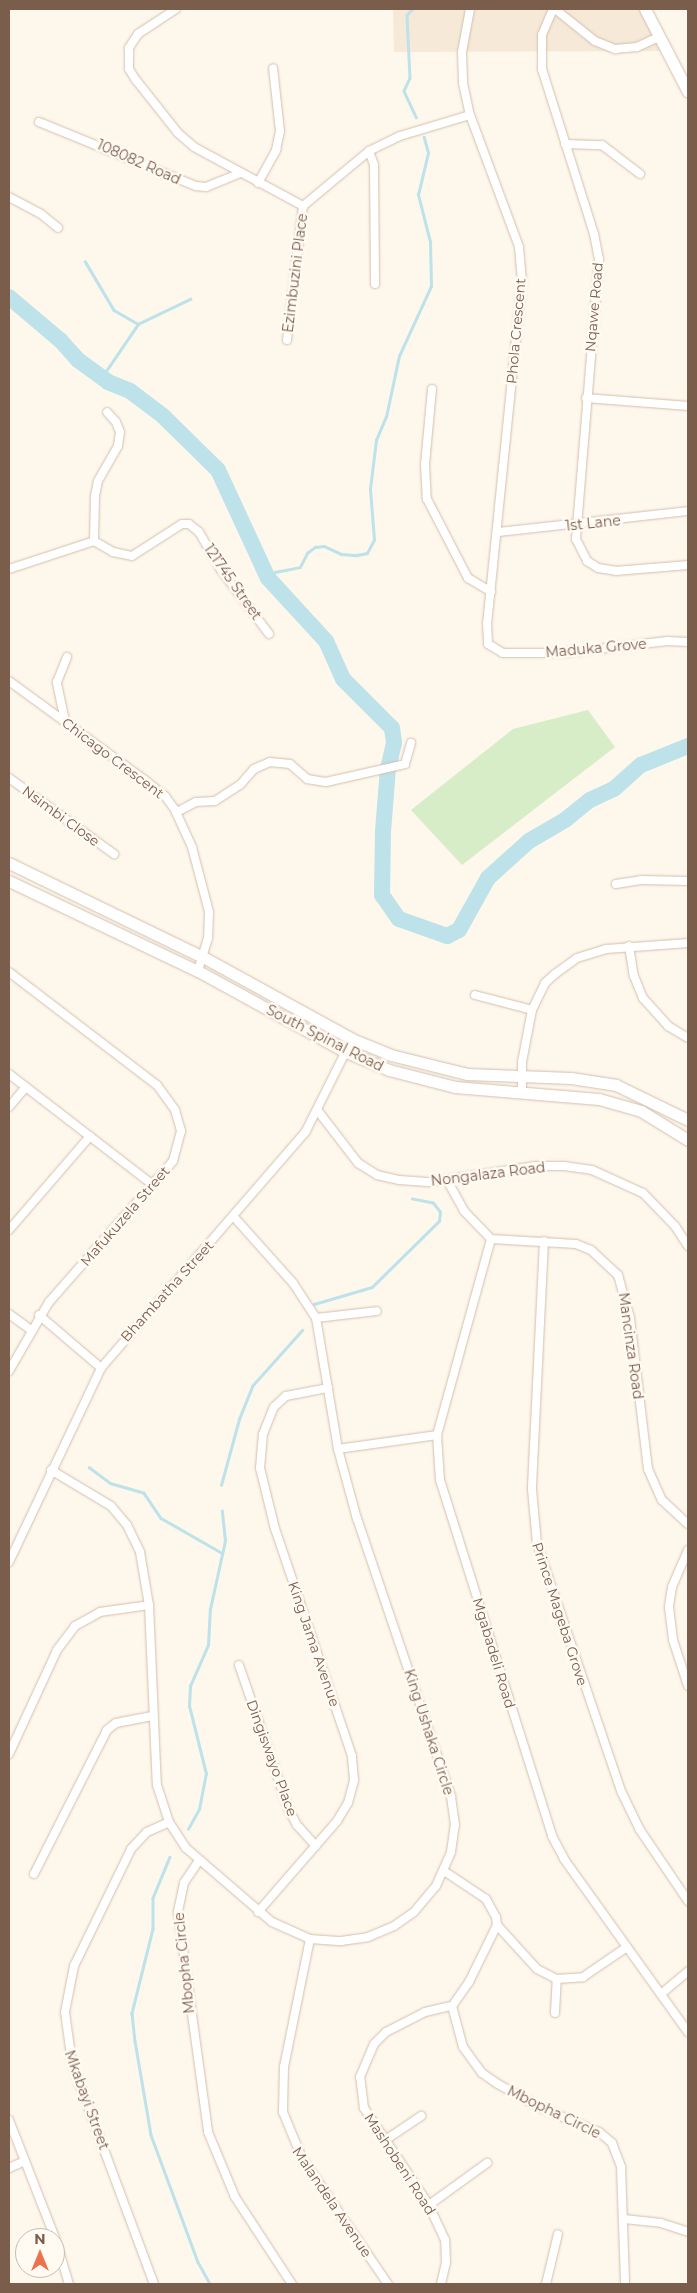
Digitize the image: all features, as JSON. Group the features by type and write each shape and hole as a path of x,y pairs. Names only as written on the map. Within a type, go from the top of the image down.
{"street":[{"path":"176,9 133,40 127,58 129,69 178,133 204,154 303,206 369,151 400,136 470,115"},
{"name":"Phola Crescent","path":"470,9 462,70 470,115 521,259 522,280 491,592 488,644 503,653"},
{"path":"554,9 595,40 615,49 637,47 661,36"},
{"name":"Nqawe Road","path":"554,9 542,35 542,69 594,234 599,259 575,525"},
{"path":"645,9 661,36 688,92"},
{"path":"258,183 276,150 280,131 273,68"},
{"name":"108082 Road","path":"39,122 196,186 206,187 239,174"},
{"path":"565,144 602,145 640,174"},
{"path":"369,151 374,164 375,284"},
{"path":"9,197 41,214 58,228"},
{"name":"Ezimbuzini Place","path":"287,340 303,206"},
{"path":"432,389 425,465 427,499 468,578 491,592"},
{"path":"586,398 688,406"},
{"path":"9,569 94,541 95,496 98,482 118,446 120,432 116,422 107,412"},
{"name":"1st Lane","path":"498,532 688,512"},
{"name":"121745 Street","path":"94,541 113,552 132,556 182,524 195,526 221,570 269,634"},
{"path":"575,525 580,550 587,561 598,568 616,571 688,565"},
{"name":"Maduka Grove","path":"503,653 564,653 667,640 688,642"},
{"path":"65,721 57,682 66,657"},
{"name":"Chicago Crescent","path":"9,680 152,785 177,812 192,847 209,912 203,957 198,972"},
{"path":"177,812 196,802 215,800 240,785 254,769 270,762 290,764 315,782 404,764 411,743"},
{"name":"Nsimbi Close","path":"9,778 114,854"},
{"name":"South Spinal Road","path":"9,863 203,957 352,1039 391,1055 437,1068 522,1078 570,1078 616,1085 688,1120"},
{"path":"616,884 642,880 688,881"},
{"name":"South Spinal Road","path":"9,881 198,972 346,1052 410,1077 455,1087 575,1095 621,1104 660,1122 688,1140"},
{"path":"522,1092 525,1034 532,1010 545,983 567,964 591,953 629,946 688,943"},
{"path":"629,946 633,971 643,998 658,1017 688,1038"},
{"name":"Mafukuzela Street","path":"9,972 148,1078 170,1102 179,1121 180,1142 173,1161 39,1315 9,1371"},
{"path":"475,995 532,1010"},
{"name":"Bhambatha Street","path":"9,1562 101,1368 300,1139 318,1111 352,1039"},
{"path":"9,1074 153,1185"},
{"path":"9,1107 26,1087"},
{"name":"Nongalaza Road","path":"318,1111 348,1152 376,1175 415,1182 447,1180 536,1166 564,1166 592,1170 644,1193 670,1220 688,1246"},
{"path":"9,1230 90,1136"},
{"path":"447,1180 464,1211 491,1239"},
{"name":"King Ushaka Circle","path":"51,1470 100,1497 119,1514 140,1552 149,1605 157,1785 168,1822 198,1862 258,1912 282,1928 310,1939 353,1940 394,1926 428,1897 444,1871 454,1833 451,1796 357,1519 338,1449 316,1318 293,1283 233,1216"},
{"name":"Mancinza Road","path":"491,1239 576,1244 591,1250 610,1265 620,1280 630,1318 648,1469 662,1500 688,1524"},
{"name":"Mgabadeli Road","path":"491,1239 437,1435 440,1480 548,1826 564,1858 688,2032"},
{"name":"Prince Mageba Grove","path":"544,1241 532,1489 536,1544 622,1793 640,1830 688,1901"},
{"path":"316,1318 377,1311"},
{"path":"9,1314 30,1329"},
{"path":"39,1315 101,1368"},
{"name":"King Jama Avenue","path":"258,1912 316,1846 348,1803 354,1780 354,1763 275,1529 262,1479 260,1457 270,1415 280,1400 296,1393 328,1388"},
{"path":"338,1449 437,1435"},
{"path":"688,1550 672,1587 669,1607 670,1629 684,1662 688,1686"},
{"path":"9,1754 57,1650 75,1626 100,1612 149,1605"},
{"name":"Dingiswayo Place","path":"239,1665 289,1810 297,1825 316,1846"},
{"path":"34,1874 107,1730 116,1723 153,1716"},
{"name":"Mkabayi Street","path":"154,2284 72,2062 65,2012 74,1966 131,1849 147,1832 168,1822"},
{"name":"Mbopha Circle","path":"198,1862 184,1883 178,1912 208,2132 235,2197 292,2284"},
{"path":"444,1871 486,1899 494,1910 497,1925 537,1968 557,1979 583,1977 627,1947"},
{"path":"452,2006 468,1982 497,1925"},
{"name":"Malandela Avenue","path":"310,1939 284,2067 283,2112 291,2139 302,2158 388,2284"},
{"path":"661,1994 688,1971"},
{"path":"555,2013 557,1979"},
{"name":"Mbopha Circle","path":"452,2006 463,2047 482,2073 518,2096 599,2132 612,2143 620,2167 624,2219 625,2284"},
{"name":"Mashobeni Road","path":"440,2284 446,2263 446,2246 429,2205 384,2141 364,2108 359,2091 364,2061 374,2044 397,2024 452,2006"},
{"path":"384,2141 421,2116"},
{"path":"9,2120 51,2228"},
{"path":"9,2168 25,2161"},
{"path":"429,2205 487,2163"},
{"path":"624,2219 661,2223 688,2232"},
{"path":"546,2284 558,2234"},
{"path":"65,2271 69,2284"}],"shaded area":[{"path":"393,9 644,9 662,51 394,52"}],"green space":[{"path":"588,710 615,747 462,865 411,810 513,729"}],"waterway":[{"path":"413,9 407,15 410,78 404,91 416,117"},
{"path":"268,578 275,572 300,567 307,553 315,547 324,546 341,554 357,555 367,553 374,540 370,489 376,440 386,417 399,356 431,286 430,242 418,195 428,153 424,138"},
{"path":"85,261 114,310 138,324"},
{"path":"9,297 61,341 78,360 108,382 130,391 163,416 218,470 268,578 326,641 343,679 392,728 394,743 388,768 383,832 382,895 399,919 447,936 459,930 488,878 529,841 565,820 590,800 614,789 641,765 688,746"},
{"path":"102,377 138,324 190,299"},
{"path":"314,1304 372,1287 439,1221 440,1212 433,1203 412,1199"},
{"path":"221,1485 239,1419 252,1386 302,1330"},
{"path":"89,1467 110,1483 144,1493 161,1518 222,1553"},
{"path":"188,1829 199,1809 206,1774 189,1706 190,1686 208,1645 210,1609 225,1541 222,1511"},
{"path":"170,1857 153,1898 153,1929 132,2013 151,2135 198,2262 210,2284"}]}
